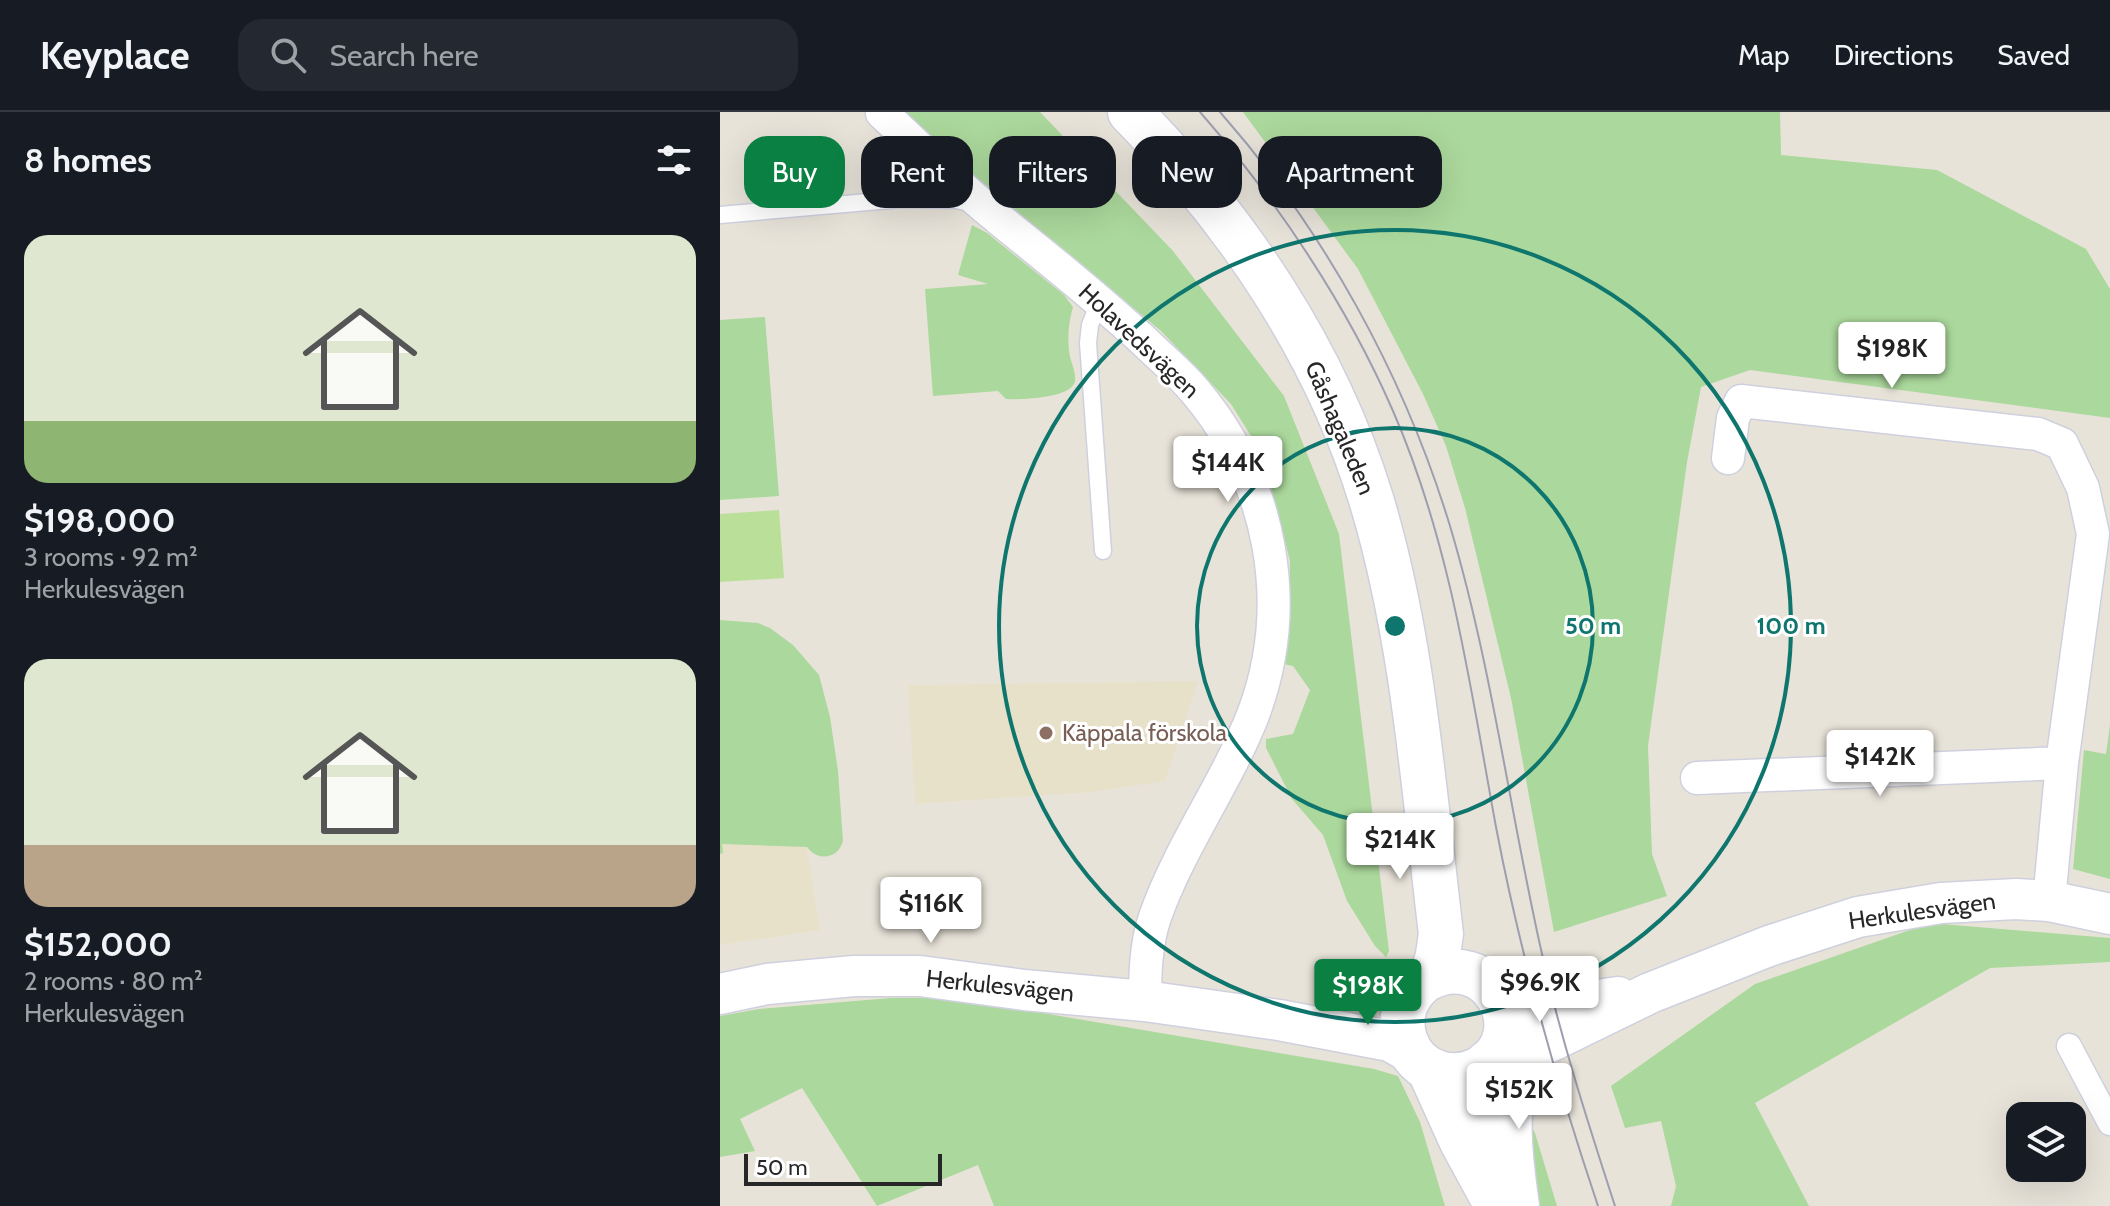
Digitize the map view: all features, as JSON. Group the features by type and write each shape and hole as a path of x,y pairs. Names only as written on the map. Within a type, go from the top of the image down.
{"main road":[{"name":"Gåshagaleden","path":"1130,112 1180,163 1240,239 1268,281 1344,426 1371,498 1393,585 1425,798 1441,934 1435,967 1416,990 1402,1024 1405,1041 1420,1061 1462,1142 1503,1202"},
{"name":"Gåshagaleden","path":"1425,798 1490,986 1504,1008 1504,1057 1480,1088 1503,1202"},
{"path":"1416,990 1442,972 1457,971 1471,974 1490,986"},
{"path":"1420,1061 1457,1075 1475,1071 1504,1057"}],"street":[{"name":"Holavedsvägen","path":"882,113 987,209 1100,300 1175,370 1217,419 1241,461 1256,498 1274,576 1269,661 1239,747 1155,916 1147,955 1145,1001"},
{"path":"1728,458 1733,418 1741,401 2038,434 2062,444 2083,488 2093,534 2062,763 2049,901"},
{"path":"1697,778 2062,763"},
{"name":"Herkulesvägen","path":"1504,1057 1650,993 1769,946 1858,917 1941,903 2016,899 2049,901 2110,914"},
{"name":"Herkulesvägen","path":"720,994 767,984 854,976 920,976 1024,990 1145,1001 1279,1020 1390,1041 1420,1061"},
{"name":"Herkulesvägen","path":"1490,986 1508,1003 1523,1011 1650,993"},
{"name":"Herkulesvägen","path":"1279,1020 1389,1008 1416,990"},
{"path":"2069,1046 2110,1123"}],"lane":[{"name":"Holavedsvägen","path":"720,215 902,199 956,200 987,209"},
{"path":"1100,300 1090,325 1088,343 1103,551"}],"shaded area":[{"name":"Käppala förskola","path":"1198,681 1165,781 1091,792 915,804 908,685"},
{"path":"800,805 820,930 720,945 720,823"}],"green space":[{"path":"903,112 1040,112 1063,136 989,136 989,188 973,174 973,136 929,136"},
{"path":"1243,112 1780,112 1781,155 1937,170 2086,249 2110,289 2110,418 1750,370 1701,387 1687,462 1648,746 1652,854 1667,896 1554,932 1511,698 1465,508 1446,446 1423,394 1358,269 1313,208 1442,208 1442,136 1261,136"},
{"path":"1116,191 1173,251 1284,396 1339,534 1389,951 1386,957 1375,946 1347,901 1323,835 1292,799 1266,748 1266,739 1293,734 1310,690 1293,666 1284,664 1289,620 1290,561 1263,455 1231,404 1161,331 1013,208 1116,208"},
{"path":"972,225 987,233 1064,295 1073,307 1068,338 1075,381 1072,387 1045,397 1022,399 1006,399 998,391 933,396 925,289 988,284 958,275"},
{"path":"765,317 779,496 720,500 720,320"},
{"path":"779,510 784,578 720,582 720,514"},
{"path":"720,620 758,623 770,628 793,645 819,675 830,717 838,771 843,841 832,855 817,855 807,847 722,844 723,853 720,854"},
{"path":"2110,725 2110,879 2073,869 2084,750 2106,754"},
{"path":"1930,923 2110,938 2110,962 1990,968 1755,1103 1809,1206 1671,1206 1676,1186 1661,1121 1625,1128 1611,1086 1755,984"},
{"path":"891,998 953,998 1374,1069 1398,1076 1420,1122 1445,1206 994,1206 978,1165 877,1206 802,1088 740,1119 755,1151 720,1157 720,1016 759,1009"},
{"path":"1526,1116 1535,1133 1557,1206 1532,1206"}],"tram line":[{"path":"1200,112 1256,181 1332,293 1375,371 1413,461 1430,512 1456,616 1496,827 1528,970 1598,1206"},
{"path":"1220,112 1293,205 1357,307 1409,414 1431,470 1450,526 1477,630 1529,893 1556,1011 1615,1206"}],"place":[{"name":"Käppala förskola","path":"1046,733"}]}
